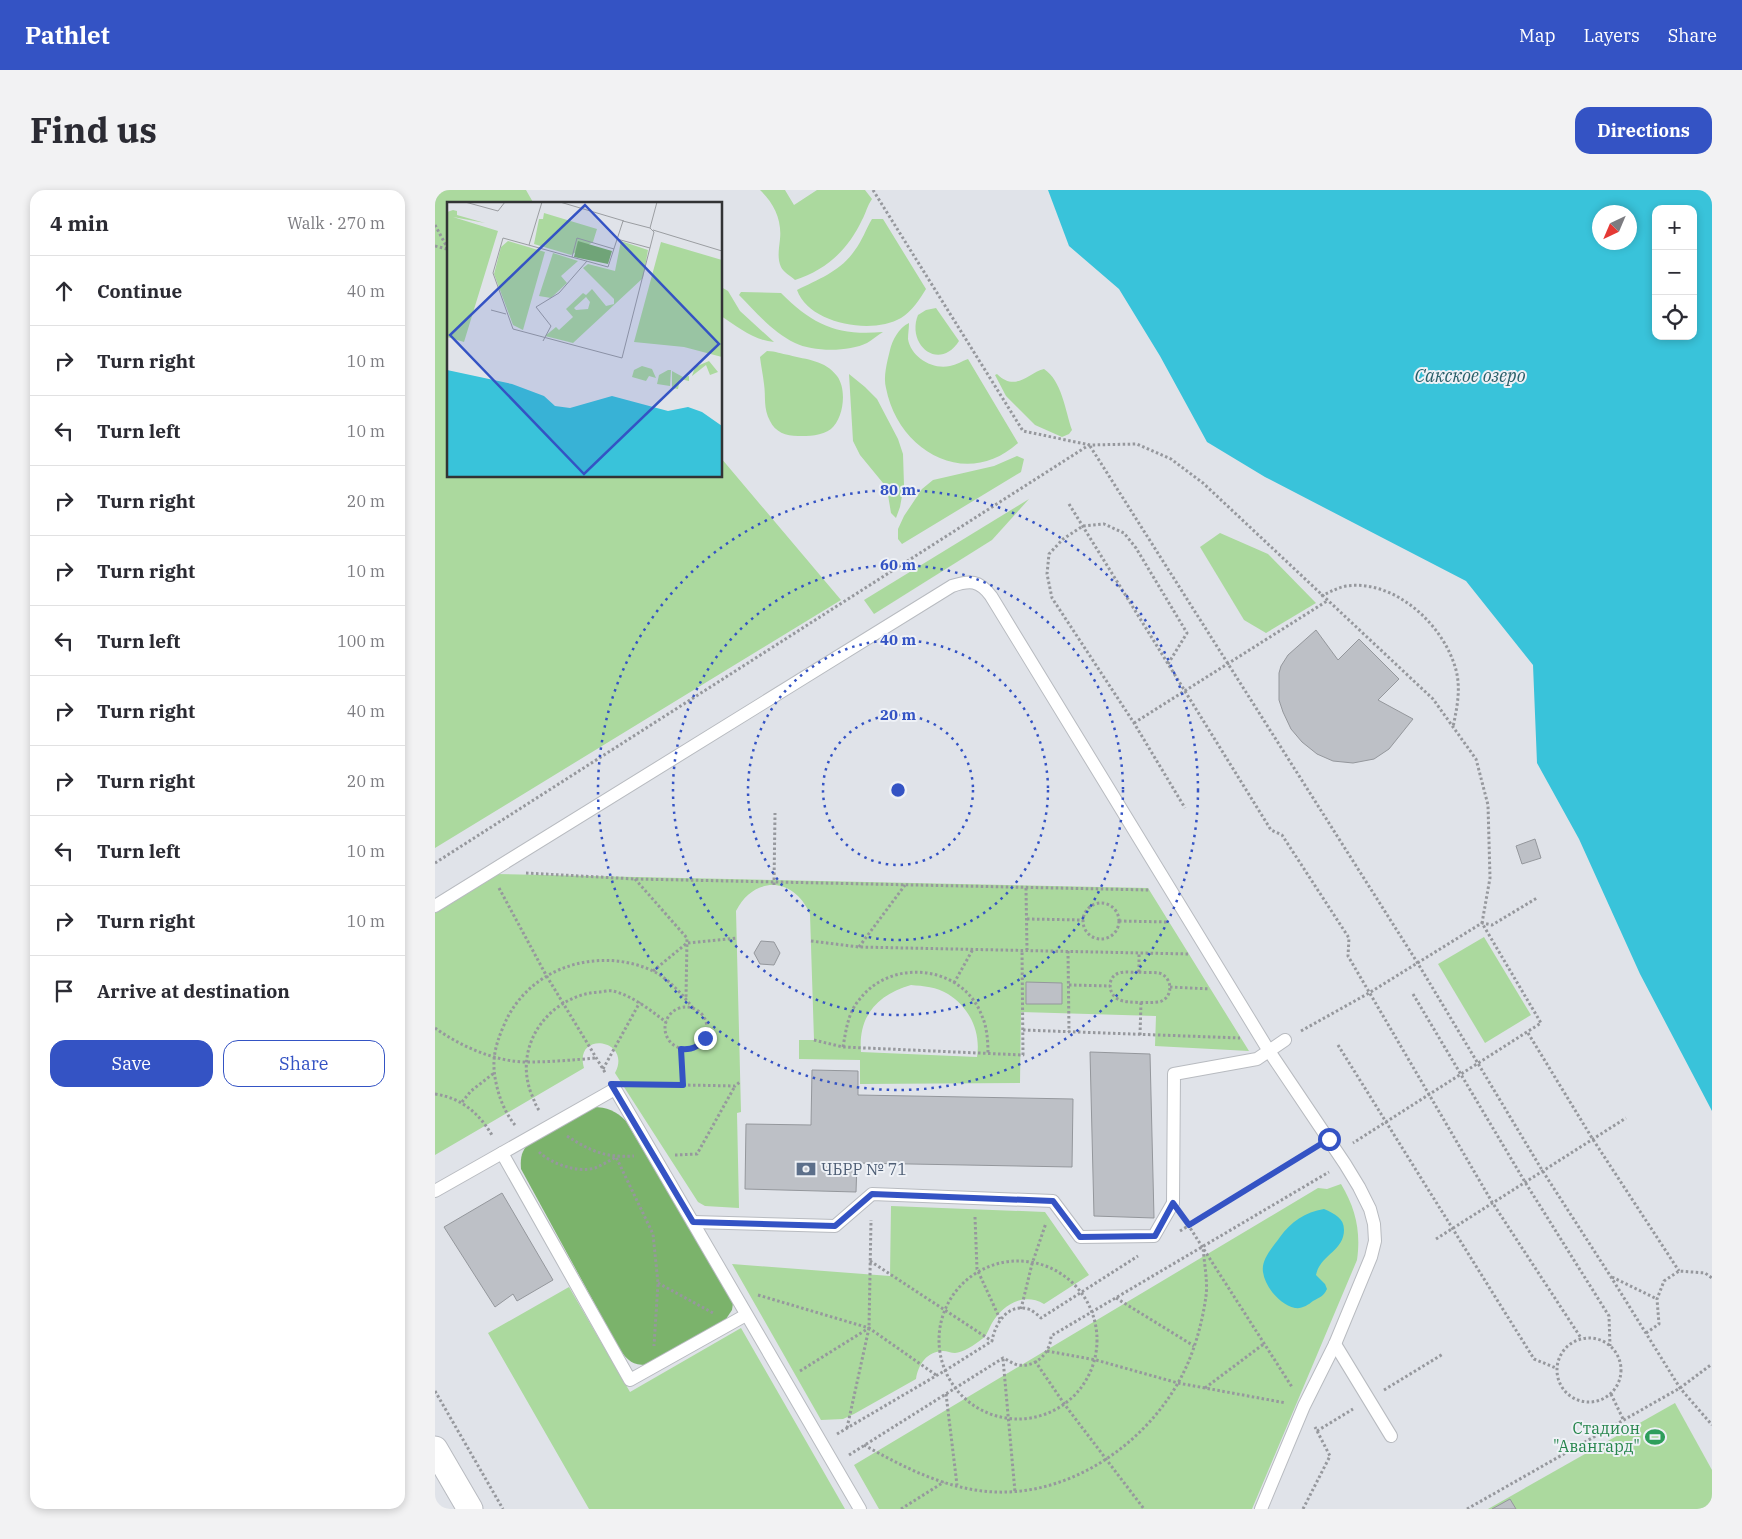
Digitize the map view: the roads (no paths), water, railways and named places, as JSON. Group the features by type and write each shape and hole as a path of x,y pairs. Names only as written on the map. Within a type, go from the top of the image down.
{"street":[{"path":"435,1448 470,1509"}],"lane":[{"path":"435,906 952,586 963,582 973,582 984,587 1269,1051 1345,1164 1370,1209 1374,1224 1375,1241 1371,1257 1335,1344 1304,1406 1261,1509"},
{"path":"693,1222 835,1226 872,1194 1053,1201 1080,1237 1155,1236 1173,1203 1174,1074 1257,1060 1285,1040"},
{"path":"436,1189 551,1125 613,1086 860,1509"},
{"path":"502,1153 630,1380 746,1315"},
{"path":"1335,1344 1391,1436"}],"water":[{"name":"Сакское озеро","path":"1048,190 1712,190 1712,1111 1640,974 1579,839 1537,763 1533,665 1466,581 1265,477 1207,442 1160,356 1119,289 1069,246"},
{"path":"1324,1209 1341,1219 1344,1226 1343,1237 1318,1268 1316,1275 1325,1284 1327,1289 1324,1294 1305,1306 1295,1308 1284,1303 1274,1295 1264,1278 1264,1262 1274,1245 1294,1222 1305,1215"}],"place":[{"name":"ЧБРР № 71","path":"806,1169"},
{"name":"Стадион \"Авангард\"","path":"1655,1437"}]}
